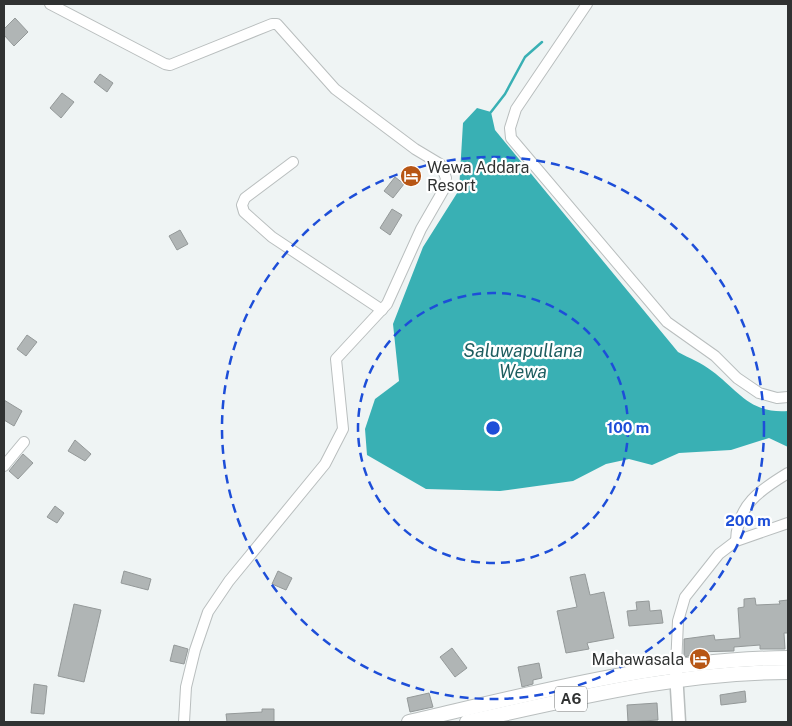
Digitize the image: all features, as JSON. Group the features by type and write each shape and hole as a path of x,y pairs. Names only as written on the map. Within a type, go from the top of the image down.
{"highway":[{"name":"A6","path":"467,722 590,695 721,661 788,658"},
{"name":"A6","path":"409,722 587,681 676,674 788,672"}],"main road":[{"path":"676,674 679,722"}],"street":[{"path":"50,4 165,64 180,62 272,24 277,24 335,89 415,149 440,164 446,178 444,189 427,216 387,304 336,359 343,429 325,464 228,581 208,612 195,650 186,687 184,722"},
{"path":"587,4 516,109 510,128 511,138 668,322 715,356 737,378 759,393 776,398 788,397"},
{"path":"292,162 245,198 242,205 244,212 272,237 382,310"},
{"path":"4,466 24,442"},
{"path":"736,541 737,524 749,503 764,489 788,473"},
{"path":"676,674 678,621 685,597 719,554 736,541 788,523"}],"water":[{"name":"Saluwapullana Wewa","path":"477,108 491,112 495,130 678,352 708,368 754,405 775,411 788,411 788,447 769,438 731,450 679,453 652,465 629,459 606,464 573,481 500,491 426,489 367,455 365,429 375,399 399,381 393,324 423,247 459,190 463,123"}],"building":[{"path":"15,18 28,32 14,46 4,35 4,29"},
{"path":"100,74 113,83 107,92 94,82"},
{"path":"62,93 74,102 61,118 50,108"},
{"path":"395,177 404,184 393,198 384,191"},
{"path":"392,209 402,215 390,235 380,228"},
{"path":"180,230 188,244 177,250 169,236"},
{"path":"27,335 37,342 26,356 17,349"},
{"path":"4,400 22,411 14,426 4,420"},
{"path":"75,440 91,454 85,461 68,451"},
{"path":"23,454 33,463 18,479 9,471"},
{"path":"55,506 64,513 57,523 47,517"},
{"path":"124,571 151,579 148,590 121,583"},
{"path":"278,571 292,578 286,590 272,584"},
{"path":"585,574 590,595 604,592 614,638 587,643 589,649 566,653 557,611 577,607 570,577"},
{"path":"755,598 756,605 780,604 779,601 788,600 788,633 784,633 785,649 760,649 760,645 734,647 734,651 693,652 693,655 684,657 684,639 714,635 715,640 740,638 738,608 744,607 744,599"},
{"path":"649,601 650,611 661,610 663,623 629,626 627,611 637,610 636,602"},
{"path":"74,604 101,610 84,682 58,676"},
{"path":"174,645 188,649 184,664 170,661"},
{"path":"452,648 467,668 455,677 440,657"},
{"path":"539,663 542,678 533,680 533,684 522,687 518,667"},
{"path":"34,684 47,686 44,714 31,713"},
{"path":"745,691 746,702 721,705 720,695"},
{"path":"429,693 433,707 410,712 407,698"},
{"path":"657,703 658,720 628,722 627,705"},
{"path":"262,709 274,709 274,722 227,722 226,714 262,712"}],"waterway":[{"path":"491,112 505,94 525,57 542,42"}],"place":[{"name":"Wewa Addara Resort","path":"411,176"},
{"name":"Mahawasala","path":"700,659"}]}
